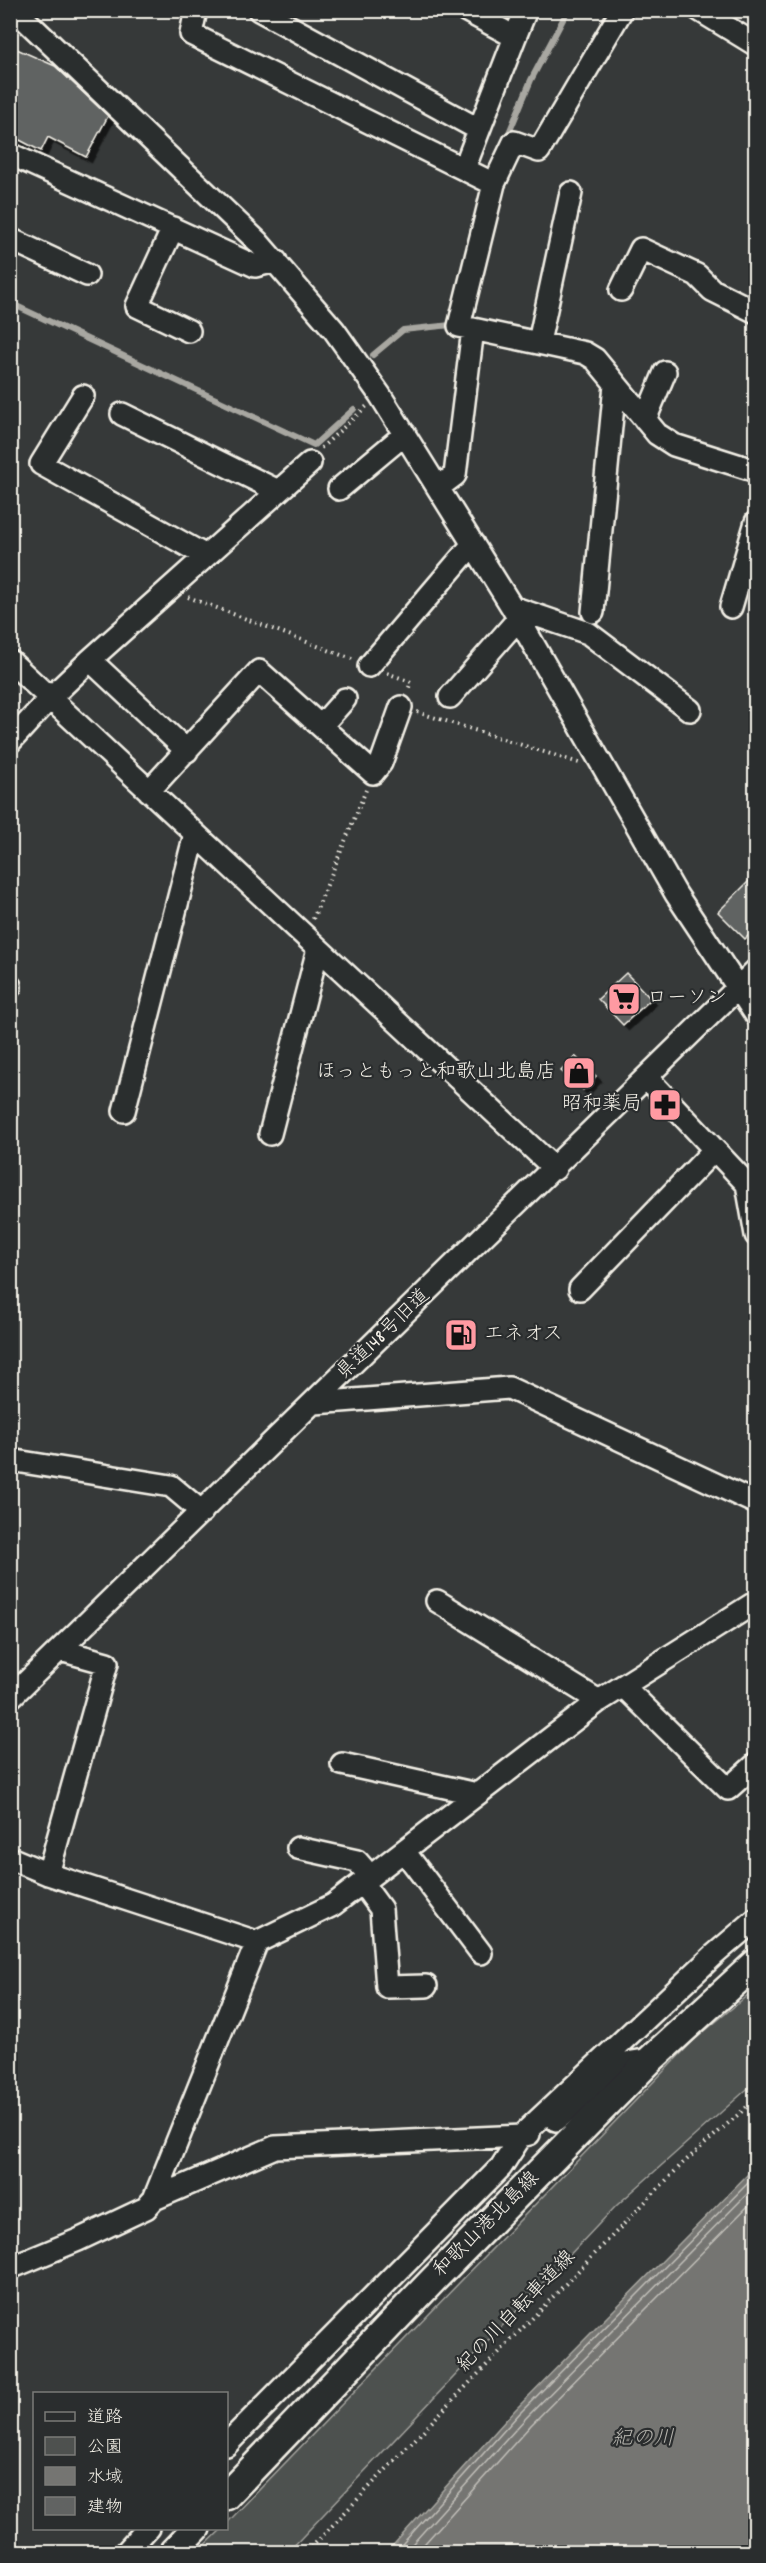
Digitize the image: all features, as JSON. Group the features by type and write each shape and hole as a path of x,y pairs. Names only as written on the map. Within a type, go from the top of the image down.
{"main road":[{"name":"和歌山港北島線","path":"228,2494 433,2280 651,2059 756,1963"},
{"path":"173,2553 195,2530"}],"street":[{"path":"15,10 276,261 334,330 380,394 439,487 515,612 676,894 736,989 756,1015"},
{"path":"196,10 191,34 490,182"},
{"path":"259,10 478,129"},
{"path":"465,10 515,37"},
{"path":"464,169 526,10"},
{"path":"622,10 539,151 514,142 490,182 459,326 585,353 595,359 657,434 674,445 756,471"},
{"path":"699,10 753,38"},
{"path":"10,154 255,266 276,261"},
{"path":"539,342 570,193"},
{"path":"173,228 137,306 189,331"},
{"path":"10,239 87,275"},
{"path":"621,290 641,249 697,275 712,290 756,312"},
{"path":"439,487 455,475 472,329"},
{"path":"645,420 665,372"},
{"path":"593,612 615,385"},
{"path":"83,396 41,464 206,556"},
{"path":"122,414 278,491"},
{"path":"339,489 405,434"},
{"path":"10,742 50,698 90,660 310,463"},
{"path":"731,607 756,522"},
{"path":"369,666 473,544"},
{"path":"450,697 515,612"},
{"path":"515,612 588,633 690,710"},
{"path":"10,660 555,1169"},
{"path":"90,660 187,751"},
{"path":"149,791 259,671 373,773 381,763 401,707"},
{"path":"321,726 345,699"},
{"path":"124,1111 195,834"},
{"path":"270,1134 312,943"},
{"name":"県道148号旧道","path":"10,1698 555,1169 756,970"},
{"path":"647,1078 747,1184 756,1235"},
{"path":"580,1289 714,1150"},
{"path":"315,1403 509,1388 756,1503"},
{"path":"10,1460 171,1486 202,1512"},
{"path":"437,1601 599,1701"},
{"path":"12,2267 146,2208 154,2199 257,1942 333,1905 599,1701 756,1602"},
{"path":"48,1874 106,1663 60,1650"},
{"path":"623,1686 728,1789 756,1764"},
{"path":"342,1764 477,1794"},
{"path":"298,1848 357,1861 381,1909 387,1987 426,1986"},
{"path":"404,1851 481,1953"},
{"path":"10,1858 48,1874 257,1942"},
{"path":"228,2443 501,2167 521,2136 714,1955 756,1919"},
{"path":"154,2199 275,2147 521,2136 544,2129 626,2063 651,2059"},
{"path":"126,2553 147,2530"}],"path":[{"path":"310,463 315,453 380,394"},
{"path":"168,589 411,682 401,707 607,772"},
{"path":"312,943 373,773"},
{"name":"紀の川自転車道線","path":"307,2553 684,2163 756,2099"}],"green space":[{"path":"755,1989 755,2082 616,2206 288,2552 198,2552 221,2530 228,2530 228,2522 694,2040"}],"water":[{"name":"紀の川","path":"755,2167 755,2552 387,2552 515,2410"}],"building":[{"path":"10,46 55,66 108,116 86,157 48,137 41,151 10,135"},
{"path":"756,874 756,928 745,939 718,912"},
{"name":"ローソン","path":"626,973 651,999 623,1025 598,999"},
{"name":"ほっともっと和歌山北島店","path":"575,1056 596,1076 583,1090 561,1071"}],"waterway":[{"path":"506,140 531,80 568,10"},
{"path":"10,303 314,445 354,409"},
{"path":"373,355 403,330 451,325 452,322"}],"place":[{"name":"ローソン","path":"624,999"},
{"name":"ほっともっと和歌山北島店","path":"579,1073"},
{"name":"昭和薬局","path":"665,1105"},
{"name":"エネオス","path":"461,1335"}]}
